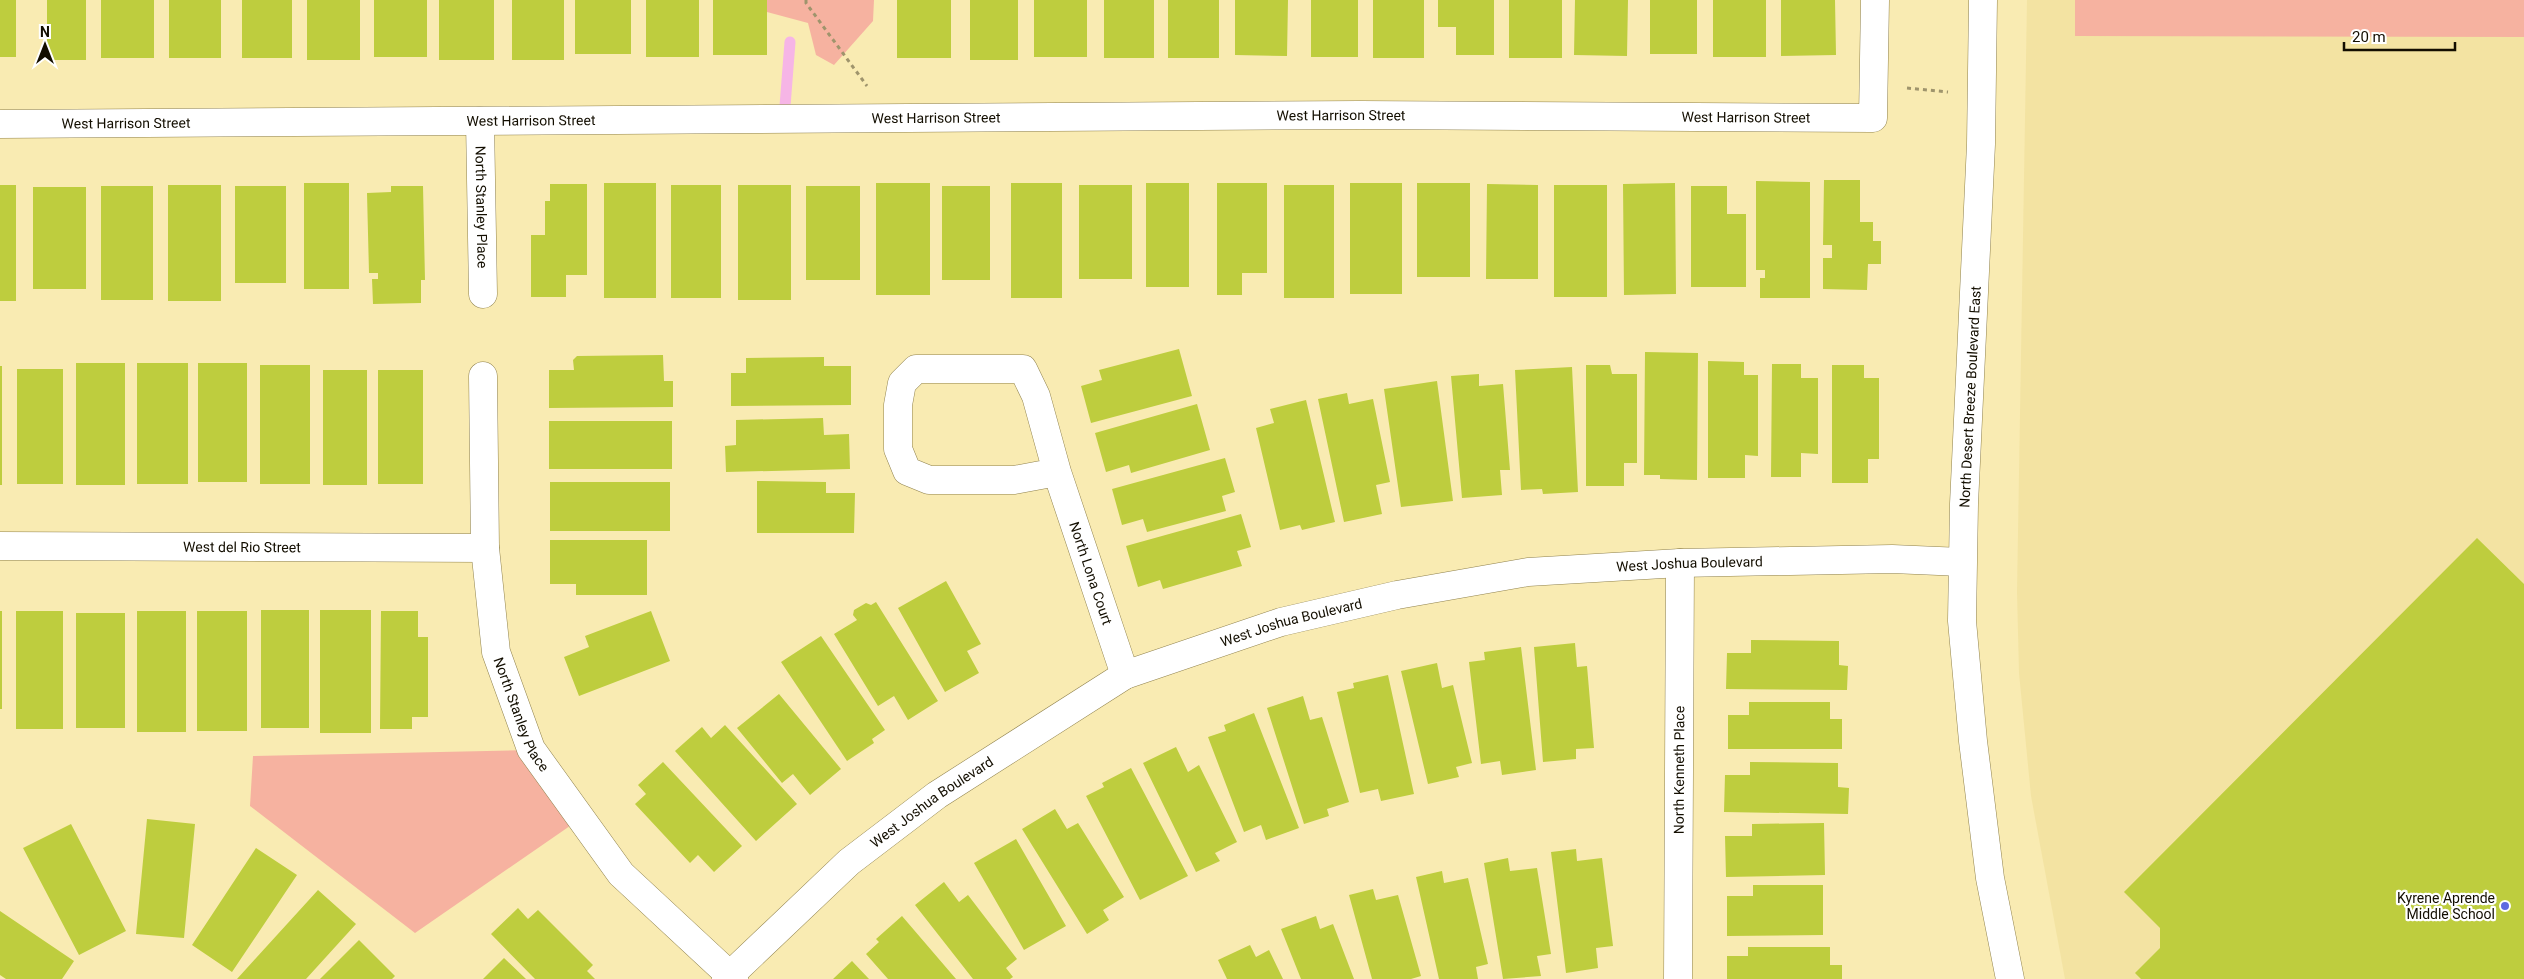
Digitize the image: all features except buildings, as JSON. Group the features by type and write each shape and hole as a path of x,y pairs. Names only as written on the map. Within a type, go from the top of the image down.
{"street":[{"path":"1874,82 1875,0"},
{"name":"North Desert Breeze Boulevard East","path":"1983,0 1982,144 1962,562 1962,621 1970,712 1990,878 2010,979"},
{"name":"West Harrison Street","path":"0,124 1360,115 1874,118 1874,82"},
{"name":"North Stanley Place","path":"480,121 483,294"},
{"name":"North Lona Court","path":"1057,472 1014,480 929,480 907,471 898,449 898,405 902,382 916,369 1023,369 1036,396 1057,472 1125,675"},
{"name":"North Stanley Place","path":"483,376 485,548 496,652 531,749 621,874 730,978"},
{"name":"West del Rio Street","path":"0,546 485,548"},
{"name":"West Joshua Boulevard","path":"730,978 849,862 937,794 1125,675 1281,622 1397,595 1528,572 1680,562 1892,560 1962,562"},
{"name":"North Kenneth Place","path":"1678,979 1680,562"}],"path":[{"path":"806,0 806,3 867,84 868,118"},
{"path":"1874,82 1954,92"}],"shaded area":[{"path":"766,0 874,0 873,21 834,65 816,55 808,23 767,12"},
{"path":"2027,0 2524,0 2524,979 2065,979 2031,796 2019,673 2017,592"},
{"path":"2075,0 2524,0 2524,37 2075,36"},
{"path":"529,750 580,819 415,933 250,806 253,756"}],"waterway":[{"path":"784,119 790,42"}],"place":[{"name":"Kyrene Aprende Middle School","path":"2505,906"}]}
